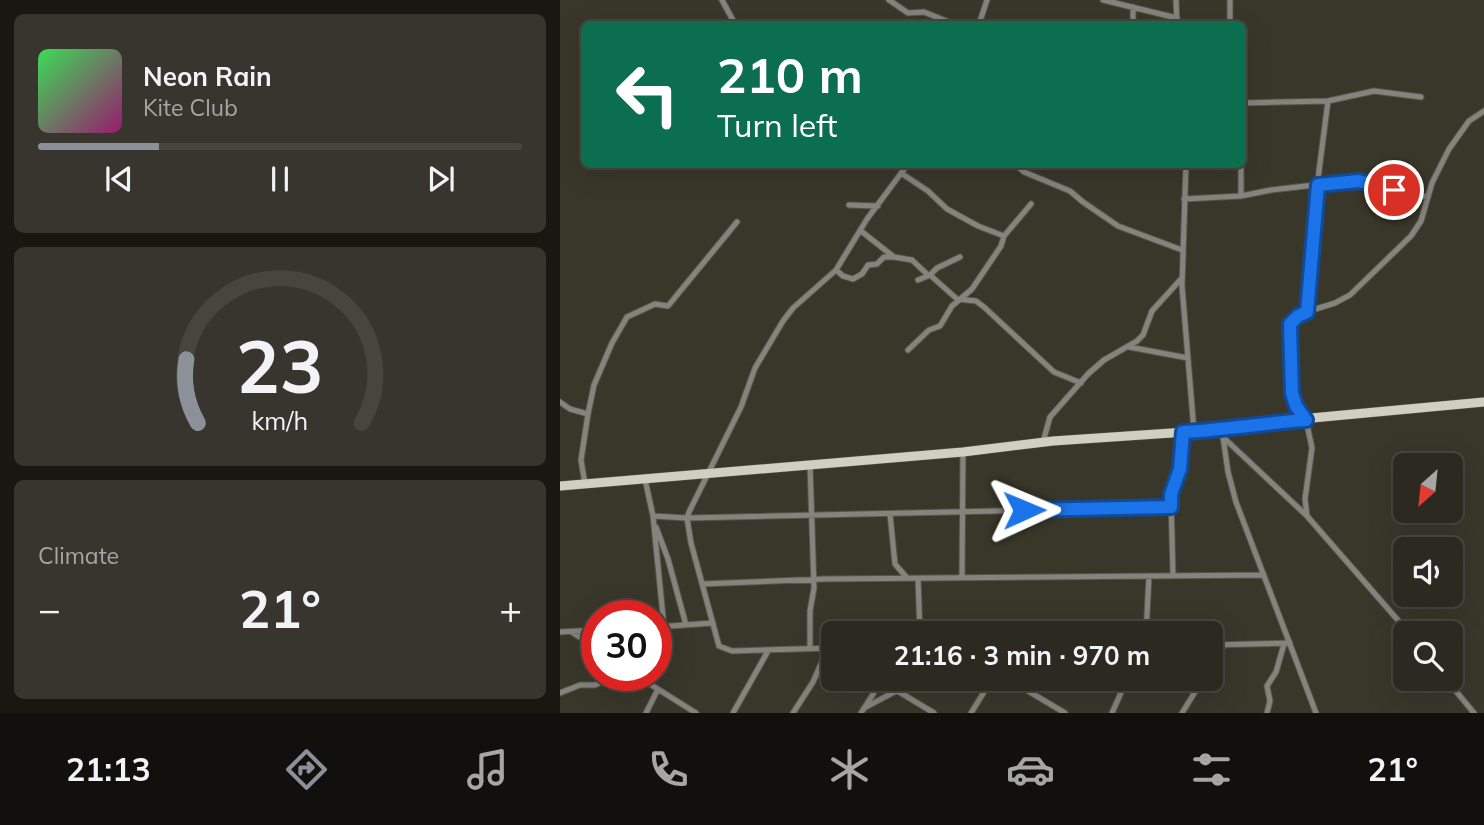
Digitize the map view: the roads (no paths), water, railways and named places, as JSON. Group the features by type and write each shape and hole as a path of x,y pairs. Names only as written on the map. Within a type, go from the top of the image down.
{"main road":[{"path":"560,486 963,452 1042,442 1194,431 1220,434 1258,423 1484,402"}],"street":[{"path":"722,0 733,21"},
{"path":"888,0 905,12 924,12 946,21"},
{"path":"980,21 987,0"},
{"path":"1103,0 1177,21 1176,0"},
{"path":"1230,0 1230,21"},
{"path":"1133,7 1133,21"},
{"path":"1246,103 1328,100 1374,91 1421,97"},
{"path":"1307,312 1328,100"},
{"path":"1307,516 1306,499 1312,448 1306,420 1296,406 1292,393 1290,324 1298,316 1335,303 1362,285 1415,231 1424,214 1440,165 1469,121 1484,111"},
{"path":"821,648 732,651 722,648 718,642 691,544 687,518 741,407 753,372 783,321 793,308 836,270 905,168"},
{"path":"1020,168 1068,190 1118,226 1182,250"},
{"path":"1186,168 1182,278 1194,431"},
{"path":"1241,168 1241,196"},
{"path":"901,173 928,191 947,209 1004,236"},
{"path":"1184,199 1241,196 1350,181 1369,182 1401,193 1428,197"},
{"path":"908,350 929,330 940,326 952,306 972,289 1004,236 1031,204"},
{"path":"849,205 878,206"},
{"path":"585,484 581,460 588,414 596,381 624,319 655,304 668,306 737,222"},
{"path":"861,231 894,257"},
{"path":"836,270 853,279 862,274 867,265 877,264 884,257 912,260 961,301 978,302 1004,323 1048,368 1081,383"},
{"path":"918,280 960,257"},
{"path":"1042,442 1051,417 1104,360 1143,335 1152,311 1182,278"},
{"path":"1126,346 1188,358"},
{"path":"560,402 572,411 588,414"},
{"path":"1172,575 1171,494 1180,469 1183,432"},
{"path":"1220,434 1307,516 1399,621"},
{"path":"1220,434 1236,502 1287,643 1316,713"},
{"path":"962,577 963,452"},
{"path":"810,465 813,514 810,649"},
{"path":"645,479 653,516 686,625"},
{"path":"653,516 687,518 1171,507"},
{"path":"890,514 895,564 907,578"},
{"path":"653,516 661,600"},
{"path":"702,584 812,579 1264,575"},
{"path":"1147,621 1149,576"},
{"path":"918,578 920,621"},
{"path":"672,626 713,623"},
{"path":"560,632 581,631"},
{"path":"571,632 581,638"},
{"path":"1224,645 1287,643"},
{"path":"1267,713 1270,701 1267,686 1276,672 1287,643"},
{"path":"733,713 768,651"},
{"path":"793,713 821,664"},
{"path":"560,692 581,685"},
{"path":"646,713 657,691"},
{"path":"661,691 696,713"},
{"path":"864,709 875,691"},
{"path":"864,709 898,691 934,713"},
{"path":"971,713 985,691"},
{"path":"1029,691 1065,713"},
{"path":"1112,713 1122,691"},
{"path":"1182,713 1196,691"},
{"path":"1456,691 1474,713"},
{"path":"864,709 874,713"}]}
